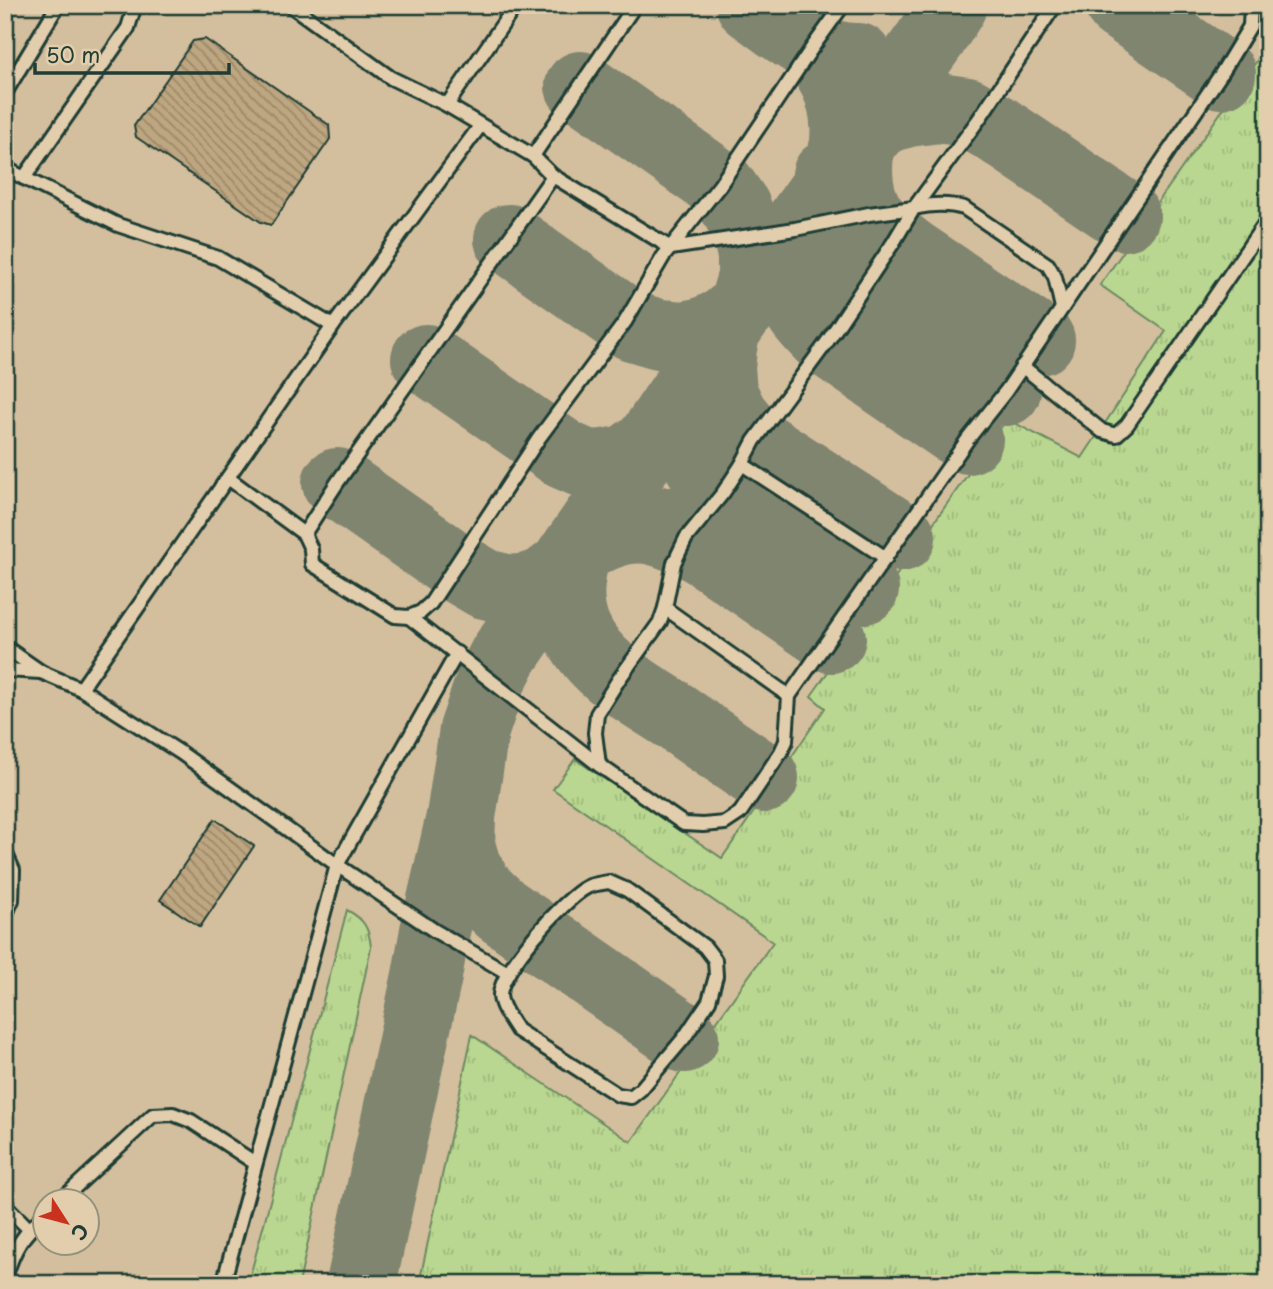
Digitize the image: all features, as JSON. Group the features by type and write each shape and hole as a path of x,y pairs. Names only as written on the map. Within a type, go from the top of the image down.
{"lane":[{"path":"24,178 128,28 135,5"},
{"path":"290,5 391,78 447,105 533,156 554,176 671,248 931,204 950,204 964,208 1048,265 1055,277 1062,308"},
{"path":"447,105 516,5"},
{"path":"533,156 635,5"},
{"path":"228,478 303,534 311,549 312,564 395,616 409,617 421,612 431,603 540,438 625,322 663,257 720,185 843,5"},
{"path":"599,765 594,733 597,714 660,622 674,563 686,538 723,493 754,441 827,342 914,208 979,119 1055,5"},
{"path":"409,617 599,765 684,824 725,823 740,813 786,741 789,696 968,439 1006,391 1221,74 1250,26 1251,5"},
{"path":"5,93 55,6"},
{"path":"81,690 333,326 480,126"},
{"path":"5,167 118,225 218,258 333,326"},
{"path":"303,534 554,176"},
{"path":"1022,366 1102,431 1116,435 1127,425 1268,219"},
{"path":"742,464 886,558"},
{"path":"665,608 789,696"},
{"path":"5,647 41,672 81,690 181,753 337,865 435,931 508,973"},
{"path":"223,1284 337,865 457,653"},
{"path":"5,670 41,672"},
{"path":"5,852 13,870 12,900 5,916"},
{"path":"608,882 627,890 705,947 715,960 716,976 709,1001 684,1038 631,1097 618,1095 517,1030 506,1014 500,995 508,973 561,907 588,886 608,882"},
{"path":"74,1188 153,1115 173,1114 191,1121 255,1163"},
{"path":"5,1205 29,1229"},
{"path":"5,1278 13,1252 32,1226"}],"shaded area":[{"path":"5,5 1268,5 1268,1284 5,1284"}],"green space":[{"path":"1268,45 1268,1284 419,1284 472,1035 631,1142 773,942 553,789 575,759 722,858 825,708 811,696 1007,419 1082,458 1166,331 1100,285"},
{"path":"347,910 365,925 371,947 299,1284 248,1284"}],"building":[{"path":"205,39 329,125 330,139 271,225 261,222 136,137 134,126 193,41"},
{"path":"215,819 254,846 200,927 160,900"}],"taxiway":[{"path":"751,5 814,48 843,57 858,58"},
{"path":"361,1284 461,817 474,730 491,680 504,655 768,268 952,5"},
{"path":"1120,5 1221,74"},
{"path":"812,48 834,80 844,115 845,142 838,169 827,175"},
{"path":"509,239 632,326 659,334 683,336 703,332 725,322 743,307 752,277 752,256 748,236 736,208 720,185 580,86"},
{"path":"909,252 882,230 869,214 861,196 858,167 861,138 885,119 908,112 938,108 967,112 1125,216"},
{"path":"832,182 826,205 825,230 831,255 844,276 1006,391"},
{"path":"795,229 788,280 793,299 808,322 827,342 968,439"},
{"path":"866,231 909,252 1040,340"},
{"path":"725,333 720,368 722,392 733,415 754,441 901,537"},
{"path":"426,359 565,455 588,465 626,460 649,444"},
{"path":"691,382 687,399 686,429 694,455 711,480 723,493 864,589"},
{"path":"337,483 456,567 485,584 510,590 528,588 544,583 565,567"},
{"path":"670,521 686,538 831,638"},
{"path":"704,551 669,535 640,528 611,534 594,541 576,551 569,591 573,620 585,645 595,658 620,680 764,778"},
{"path":"461,817 460,845 466,866 479,889 501,910 684,1038"}]}
